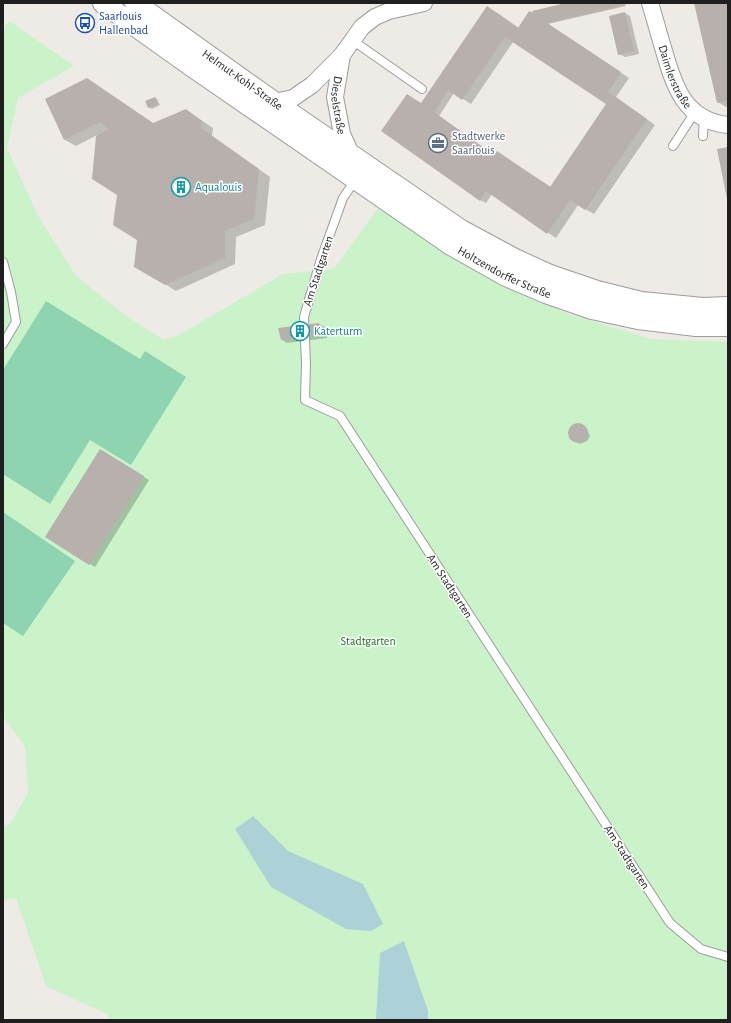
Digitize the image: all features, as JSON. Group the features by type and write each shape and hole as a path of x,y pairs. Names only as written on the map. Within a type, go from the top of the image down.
{"street":[{"name":"Helmut-Kohl-Straße","path":"103,3 190,65 309,146"},
{"name":"Helmut-Kohl-Straße","path":"135,3 274,102 351,154"},
{"name":"Dieselstraße","path":"274,102 293,98 312,85 342,55 362,27 388,7 424,3"},
{"name":"Daimlerstraße","path":"650,3 675,86 680,96 699,114 714,122 728,125"},
{"name":"Dieselstraße","path":"342,55 335,98 342,134 351,154"},
{"name":"Holtzendorffer Straße","path":"309,146 451,245 506,276 546,293 592,309 638,319 696,326 728,326"},
{"name":"Holtzendorffer Straße","path":"351,154 461,230 515,259 550,275 597,291 641,302 703,308 728,307"}],"lane":[{"path":"352,40 422,89"},
{"path":"699,114 703,136"},
{"path":"673,146 699,114"},
{"name":"Am Stadtgarten","path":"356,179 344,198 322,259 304,317 306,363 305,400 340,416 670,923 701,949 728,957"},
{"path":"3,262 11,292 16,322 3,344"}],"green space":[{"name":"Stadtgarten","path":"10,21 74,66 18,98 7,148 37,214 76,276 125,315 164,340 177,336 283,274 334,269 378,208 488,277 568,314 652,339 728,342 728,1020 110,1020 107,1014 46,986 16,898 3,900 3,827 10,824 28,793 25,747 3,716 3,28"},
{"path":"46,301 140,359 145,351 186,377 131,465 90,440 50,504 3,474 3,370"},
{"path":"3,512 75,561 23,636 3,623"}],"water":[{"path":"253,816 288,851 363,884 383,924 371,931 346,929 271,887 235,829"},
{"path":"404,941 428,1011 428,1020 376,1020 380,953"}],"building":[{"path":"566,3 624,3 624,5 547,23 621,72 608,92 647,119 585,210 570,200 547,234 486,191 480,201 381,131 407,94 421,103 487,6 518,28 529,11 533,13 532,11","holes":["505,37 606,104 550,187 497,151 494,155 434,112 448,90 462,100"]},
{"path":"694,3 728,3 728,100 717,103"},
{"path":"625,12 634,51 618,55 609,16"},
{"name":"Aqualouis","path":"87,78 153,123 186,109 202,121 201,128 259,169 254,219 225,231 225,258 165,285 134,267 137,240 113,225 117,195 92,179 96,136 109,129 100,122 64,140 45,99"},
{"path":"155,97 158,104 148,108 145,101"},
{"path":"728,147 728,199 727,199 717,149"},
{"name":"Katerturm","path":"319,323 322,335 281,340 278,328"},
{"path":"578,423 585,426 588,433 585,440 578,443 571,440 568,433 571,426"},
{"path":"100,449 144,476 89,565 45,537"}],"place":[{"name":"Saarlouis Hallenbad","path":"85,23"},
{"name":"Stadtwerke Saarlouis","path":"438,143"},
{"name":"Aqualouis","path":"181,187"},
{"name":"Katerturm","path":"300,331"}]}
